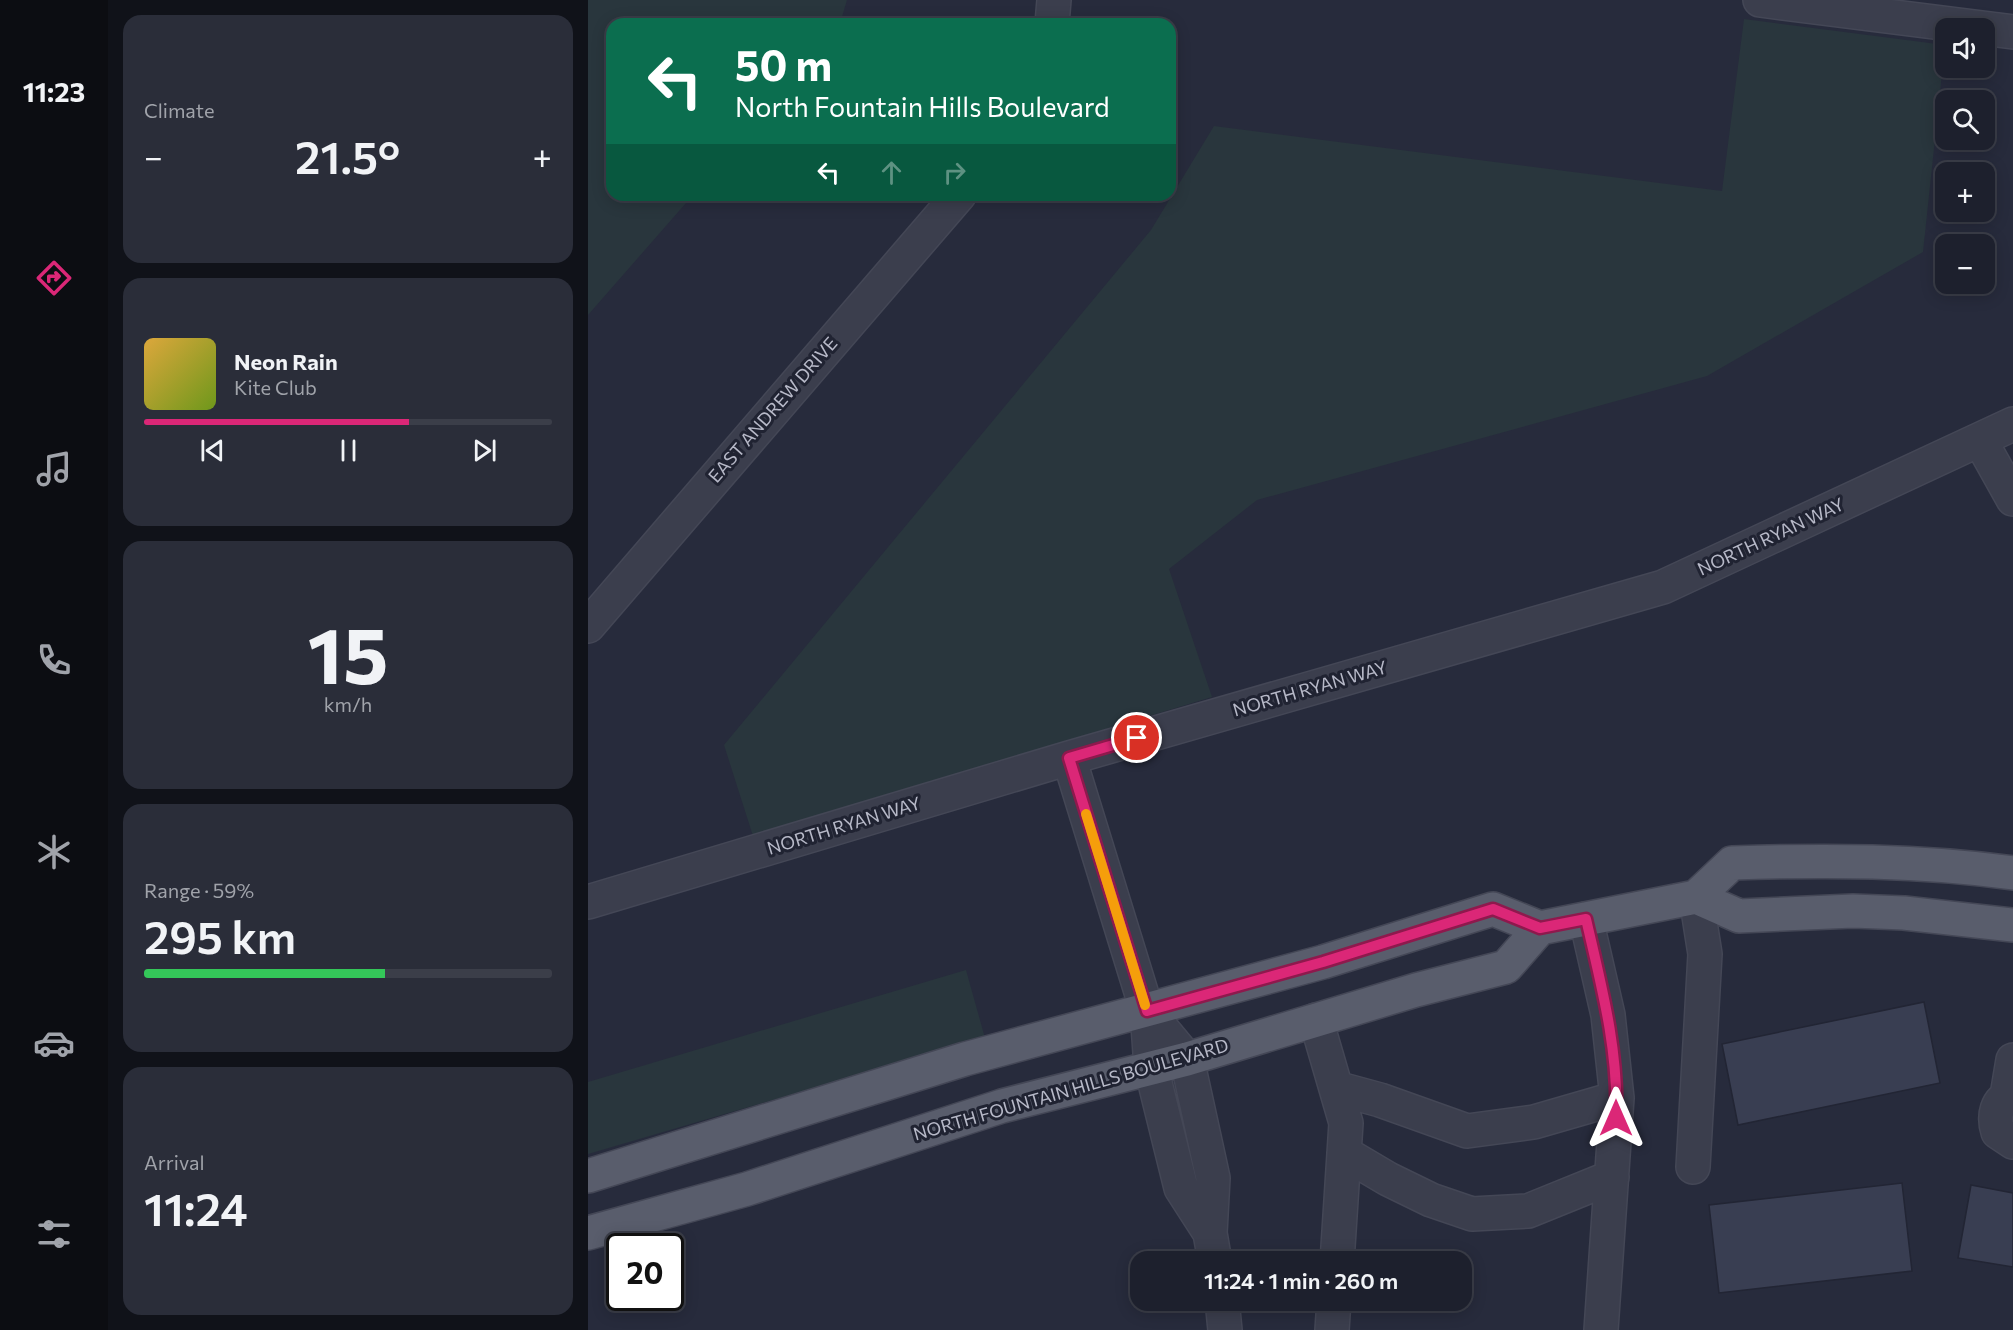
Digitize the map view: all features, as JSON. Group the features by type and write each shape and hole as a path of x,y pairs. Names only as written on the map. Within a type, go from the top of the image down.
{"main road":[{"path":"588,1176 965,1059 1323,962 1493,909 1540,928 1696,897 1732,863 1874,861 1932,863 2013,873"},
{"path":"1696,897 1739,916 1853,911 1904,913 2013,925"},
{"name":"NORTH FOUNTAIN HILLS BOULEVARD","path":"588,1233 757,1185 1002,1106 1187,1059 1506,967 1540,928"}],"street":[{"path":"1052,18 1054,0"},
{"path":"1760,0 2013,32"},
{"name":"EAST ANDREW DRIVE","path":"588,626 953,201"},
{"name":"NORTH RYAN WAY","path":"588,902 1069,758 1663,586 2013,424"},
{"path":"1980,440 2013,499"},
{"path":"1069,758 1147,1011 1151,1067 1181,1188 1213,1247"},
{"path":"1694,1167 1705,954 1696,897"},
{"path":"1586,919 1608,1014 1617,1098 1600,1330"},
{"path":"1147,1011 1187,1059 1213,1178 1213,1247"},
{"path":"1316,1020 1346,1123 1338,1251"},
{"path":"2013,1060 2010,1095 1997,1108 1996,1124 2004,1138 2013,1142"},
{"path":"1336,1088 1380,1100 1467,1131 1534,1122 1617,1098"},
{"path":"1344,1153 1388,1179 1431,1200 1472,1214 1528,1212 1612,1176"},
{"path":"1223,1311 1226,1330"},
{"path":"1332,1330 1333,1311"}],"shaded area":[{"path":"588,0 847,0 842,18 606,18 606,201 688,201 588,315"},
{"path":"1744,19 1935,44 1935,78 1941,78 1940,90 1935,90 1935,139 1923,252 1707,376 1257,500 1169,569 1212,697 753,836 724,745 1151,230 1169,201 1176,201 1176,189 1214,126 1722,191"},
{"path":"966,970 985,1038 588,1154 588,1082"}],"building":[{"path":"1924,1002 1940,1083 1738,1125 1722,1044"},
{"path":"1902,1183 1912,1271 1719,1293 1709,1205"},
{"path":"1971,1185 2013,1193 2013,1267 1958,1258"}],"slow traffic":[{"path":"1086,814 1145,1005"}],"route":[{"path":"1137,738 1069,758 1147,1011 1323,962 1493,909 1540,928 1586,919 1608,1014 1617,1098 1616,1118"}]}
